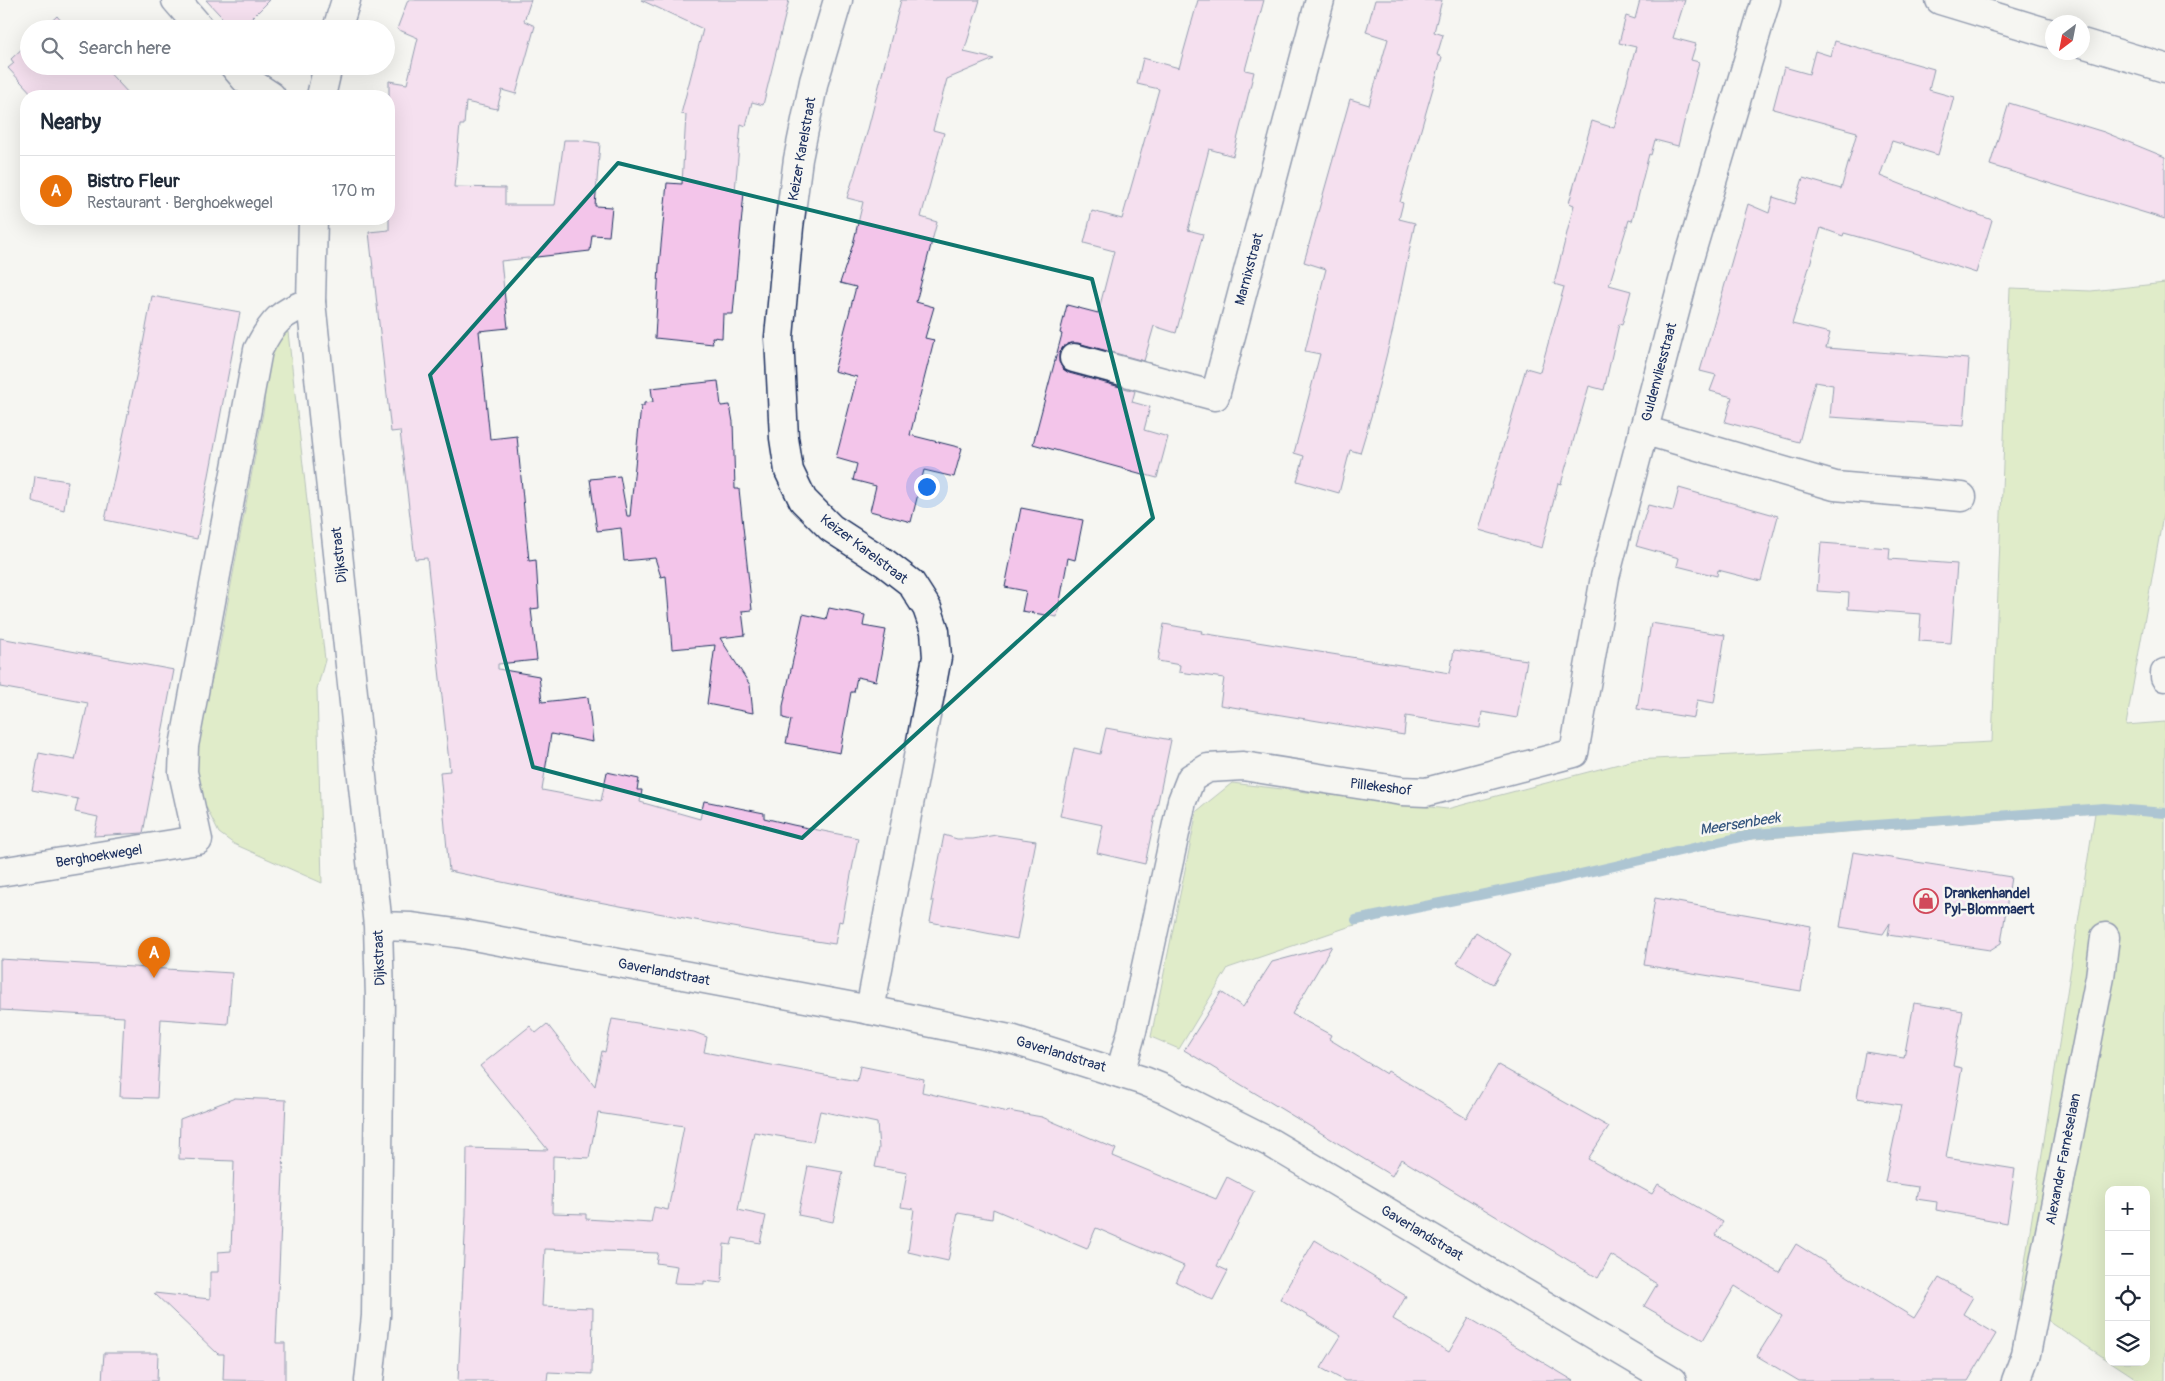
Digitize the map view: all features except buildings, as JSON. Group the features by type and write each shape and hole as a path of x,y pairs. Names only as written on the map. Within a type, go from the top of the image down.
{"street":[{"path":"176,0 193,20"},
{"path":"340,20 346,0"},
{"name":"Keizer Karelstraat","path":"838,0 814,81 798,159 790,217 778,337 784,438 790,471 803,500 832,528 885,562 911,584 927,608 935,631 937,657 870,1010"},
{"name":"Marnixstraat","path":"1074,358 1215,396 1320,0"},
{"name":"Guldenvliesstraat","path":"1766,0 1688,262 1643,430 1835,486 1962,497"},
{"path":"1940,0 2045,32"},
{"path":"2090,45 2165,68"},
{"path":"242,75 262,90"},
{"path":"322,90 326,75"},
{"name":"Dijkstraat","path":"313,225 311,302 378,926 380,999 376,1316 369,1381"},
{"name":"Berghoekwegel","path":"0,872 198,840 183,772 184,746 258,350 269,328 286,311 311,302"},
{"name":"Pillekeshof","path":"1120,1073 1132,1031 1182,801 1191,778 1208,768 1243,766 1402,791 1426,792 1574,753 1605,577 1643,430"},
{"path":"2164,677 2165,673"},
{"name":"Gaverlandstraat","path":"378,926 412,927 463,934 870,1010 1014,1040 1164,1088 1271,1142 1672,1381"},
{"name":"Alexander Farnèselaan","path":"2016,1381 2026,1354 2100,977 2105,937"}],"highlighted area":[{"path":"618,163 1092,279 1153,518 802,838 533,767 430,375"}],"green space":[{"path":"2165,283 2165,504 2126,725 2165,722 2165,1381 2140,1381 2117,1366 2150,1366 2150,1186 2105,1186 2105,1358 2019,1301 2095,813 1741,840 1351,926 1228,968 1179,1049 1151,1037 1197,811 1232,783 1447,809 1634,760 1992,742 2010,288 2091,291"},
{"path":"288,332 325,660 317,689 322,883 234,844 219,833 194,783 193,750 217,660 264,407 264,379 273,342"}],"waterway":[{"name":"Meersenbeek","path":"1356,920 1558,879 1754,834 2104,808 2165,813"}],"place":[{"name":"Drankenhandel Pyl-Blommaert","path":"1926,901"},
{"name":"Bistro Fleur","path":"154,978"}]}
